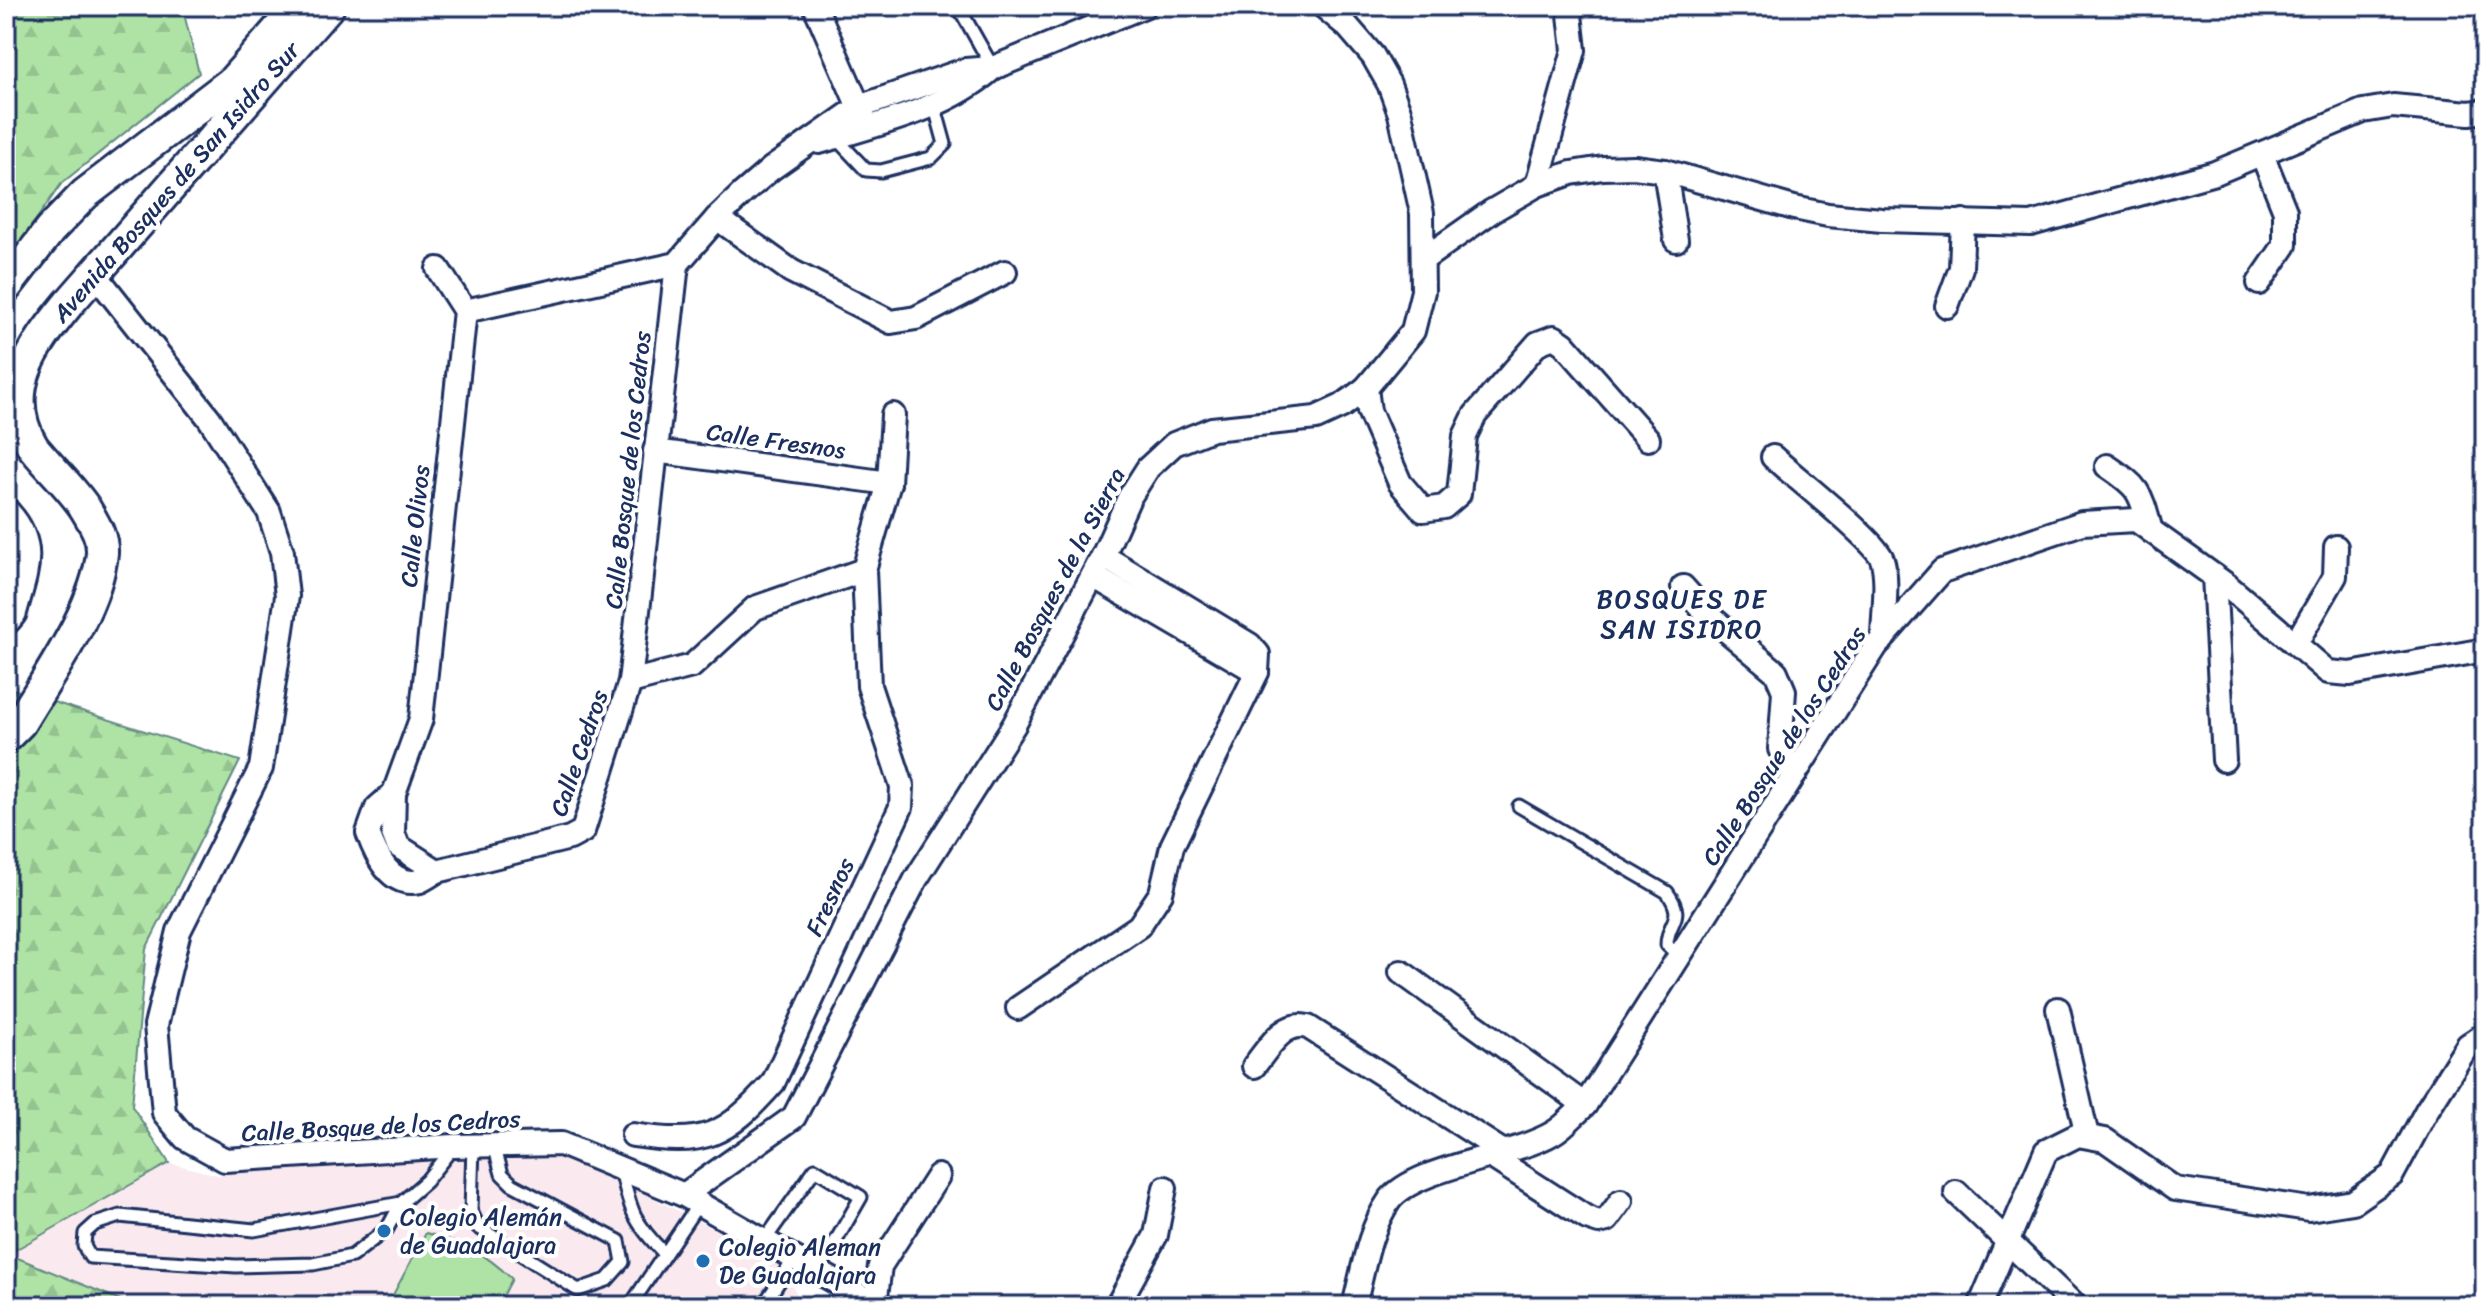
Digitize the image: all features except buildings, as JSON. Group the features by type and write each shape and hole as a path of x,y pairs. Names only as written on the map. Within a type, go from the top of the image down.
{"main road":[{"name":"Avenida Bosques de San Isidro Sur","path":"6,287 50,230 85,194 233,81 299,6"},
{"name":"Avenida Bosques de San Isidro Sur","path":"6,737 20,723 87,610 102,552 97,527 73,491 28,440 15,411 15,386 31,350 329,6"},
{"path":"6,515 23,538 25,559 11,612 6,618"}],"street":[{"path":"815,6 864,117"},
{"path":"864,117 934,104 972,87 993,68 1115,12 1144,6"},
{"name":"Calle Bosques de la Sierra","path":"691,1199 794,1117 916,879 1014,725 1098,566 1129,498 1148,468 1174,444 1212,429 1316,418 1342,406 1366,388 1413,331 1423,291 1425,258 1422,213 1400,114 1389,84 1373,56 1348,27 1323,6"},
{"path":"1537,185 1574,50 1569,6"},
{"path":"438,269 465,311 677,264 717,218 762,177 801,148 965,70 993,68"},
{"path":"1425,258 1492,211 1537,185 1571,173 1603,168 1634,167 1665,171 1828,215 1882,220 2031,224 2215,173 2363,111 2393,106 2469,113 2485,111"},
{"path":"2259,283 2285,245 2285,211 2262,154"},
{"path":"1665,171 1676,240"},
{"path":"717,218 791,271 891,322 916,318 1005,272"},
{"path":"1947,306 1961,268 1963,221"},
{"name":"Calle Bosque de los Cedros","path":"630,682 677,264"},
{"name":"Calle Bosque de los Cedros","path":"95,274 209,418 269,512 282,552 287,596 261,768 179,931 156,1025 164,1113 185,1138 225,1160 474,1145 561,1144 691,1199 877,1305"},
{"name":"Calle Olivos","path":"394,793 421,719 465,311"},
{"path":"1366,388 1369,411 1400,483 1423,510 1444,507 1459,494 1465,436 1475,415 1538,343 1554,337 1564,344 1648,439"},
{"name":"Fresnos","path":"633,1135 671,1141 712,1136 746,1114 773,1083 901,807 902,786 869,686 864,570 889,483 893,415"},
{"name":"Calle Fresnos","path":"655,451 889,483"},
{"path":"1773,457 1863,536 1881,557 1884,573 1883,639"},
{"path":"2107,466 2134,484 2140,493 2151,531"},
{"name":"Calle Bosque de los Cedros","path":"1354,1306 1374,1230 1390,1199 1416,1180 1498,1155 1553,1133 1585,1105 1883,639 1942,571 2082,523 2136,520 2214,576 2328,672 2350,674 2485,650"},
{"path":"2296,643 2335,576 2336,547"},
{"path":"1018,1008 1139,926 1161,893 1172,846 1257,672 1258,654 1250,645 1098,566"},
{"path":"630,682 692,666 755,608 864,570"},
{"path":"2214,576 2224,760"},
{"path":"1683,587 1707,614 1776,672 1784,691 1780,749 1795,774"},
{"name":"Calle Cedros","path":"394,793 393,833 398,846 437,871 570,838 583,831 630,682"},
{"path":"1401,972 1585,1105"},
{"path":"2058,1009 2087,1136"},
{"path":"1254,1066 1286,1028 1297,1024 1308,1027 1587,1218 1599,1222 1607,1220 1621,1201"},
{"path":"1980,1306 2046,1151 2078,1135 2087,1136 2105,1140 2175,1189 2309,1209 2353,1202 2392,1175 2427,1110 2468,1045 2485,1034"},
{"path":"877,1305 880,1266 938,1176"},
{"path":"1117,1306 1156,1235 1165,1188"},
{"path":"1956,1192 2075,1306"}],"lane":[{"path":"958,6 993,68"},
{"path":"832,132 866,170 881,171 931,158 945,144 934,104"},
{"path":"1519,806 1667,892 1676,905 1677,917 1667,945 1680,957"},
{"path":"474,1145 512,1184 619,1241 623,1262 607,1280 578,1290 478,1227 471,1211 474,1145"},
{"path":"401,1203 254,1230 120,1216 95,1224 85,1233 84,1246 90,1257 236,1266 313,1264 352,1256 387,1229 401,1203 474,1145"},
{"path":"621,1169 629,1205 641,1229 664,1253"},
{"path":"764,1241 815,1169 861,1197 818,1272"},
{"path":"633,1304 664,1253 691,1199"},
{"path":"763,1306 794,1259"}],"shaded area":[{"name":"Colegio Alemán de Guadalajara","path":"556,1149 783,1264 802,1306 135,1306 7,1254 169,1163 218,1175 450,1154"}],"green space":[{"path":"6,6 182,6 199,73 62,183 6,262"},
{"path":"6,687 240,761 146,949 132,1106 169,1163 8,1254 135,1306 6,1306"},
{"path":"426,1233 472,1249 512,1279 498,1306 387,1306"}],"place":[{"name":"Colegio Alemán de Guadalajara","path":"384,1231"},
{"name":"Colegio Aleman De Guadalajara","path":"703,1261"}],"district":[{"name":"BOSQUES DE SAN ISIDRO","path":"1682,614"}]}
